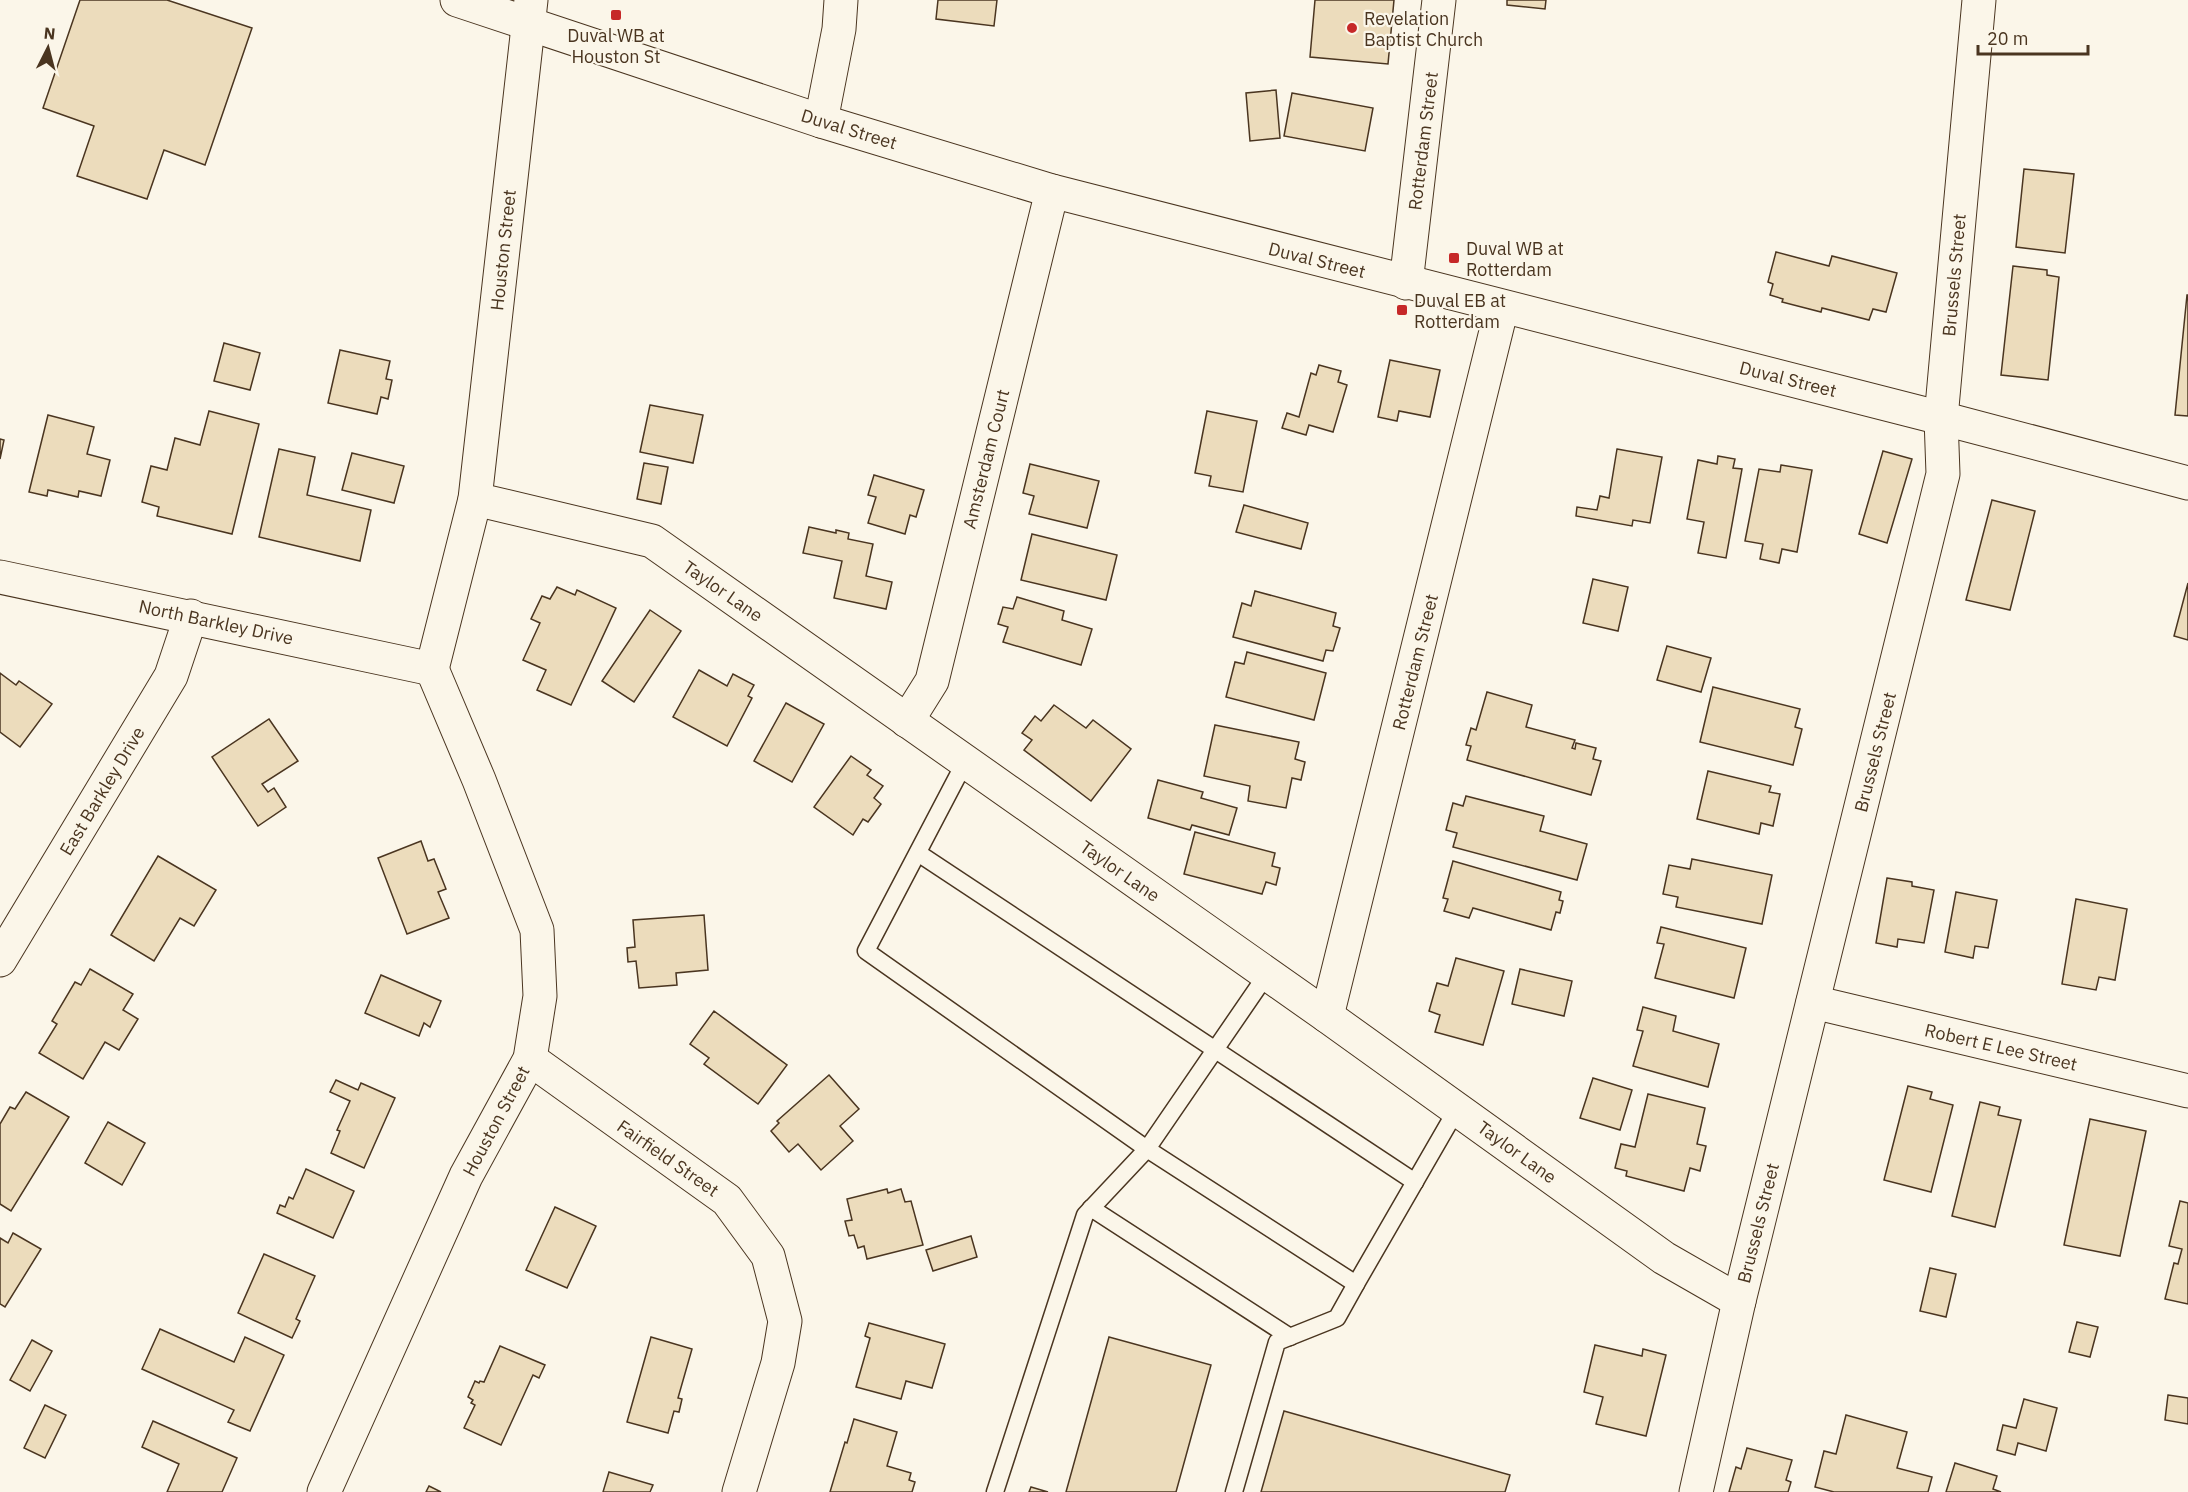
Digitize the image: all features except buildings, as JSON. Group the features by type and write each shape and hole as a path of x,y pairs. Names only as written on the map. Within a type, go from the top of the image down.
{"street":[{"name":"Duval Street","path":"457,0 530,12 821,121 1052,191 2188,483"},
{"path":"821,121 839,29 842,0"},
{"name":"Rotterdam Street","path":"1406,283 1439,0"},
{"name":"Brussels Street","path":"1696,1492 1739,1300 1943,474 1941,418 1979,0"},
{"name":"Houston Street","path":"324,1492 466,1176 530,1059 540,996 537,930 479,780 432,669 476,500 530,12"},
{"name":"Amsterdam Court","path":"907,721 932,681 1052,191"},
{"name":"Rotterdam Street","path":"1327,1017 1502,307"},
{"name":"Taylor Lane","path":"476,500 652,541 1267,974 1664,1258 1739,1300"},
{"name":"North Barkley Drive","path":"0,577 432,669"},
{"name":"East Barkley Drive","path":"0,960 171,676 191,616"},
{"name":"Robert E Lee Street","path":"1813,1002 2188,1091"},
{"name":"Fairfield Street","path":"530,1059 727,1200 768,1256 785,1321 778,1363 740,1492"}],"lane":[{"path":"965,762 866,951 1147,1149 1356,1284"},
{"path":"918,853 1415,1182"},
{"path":"995,1492 1085,1215 1147,1149 1267,974"},
{"path":"1234,1492 1277,1342 1337,1318 1457,1109"},
{"path":"1091,1208 1290,1337"}],"place":[{"name":"Duval WB at Houston St","path":"616,15"},
{"name":"Revelation Baptist Church","path":"1352,28"},
{"name":"Duval WB at Rotterdam","path":"1454,258"},
{"name":"Duval EB at Rotterdam","path":"1402,310"}]}
